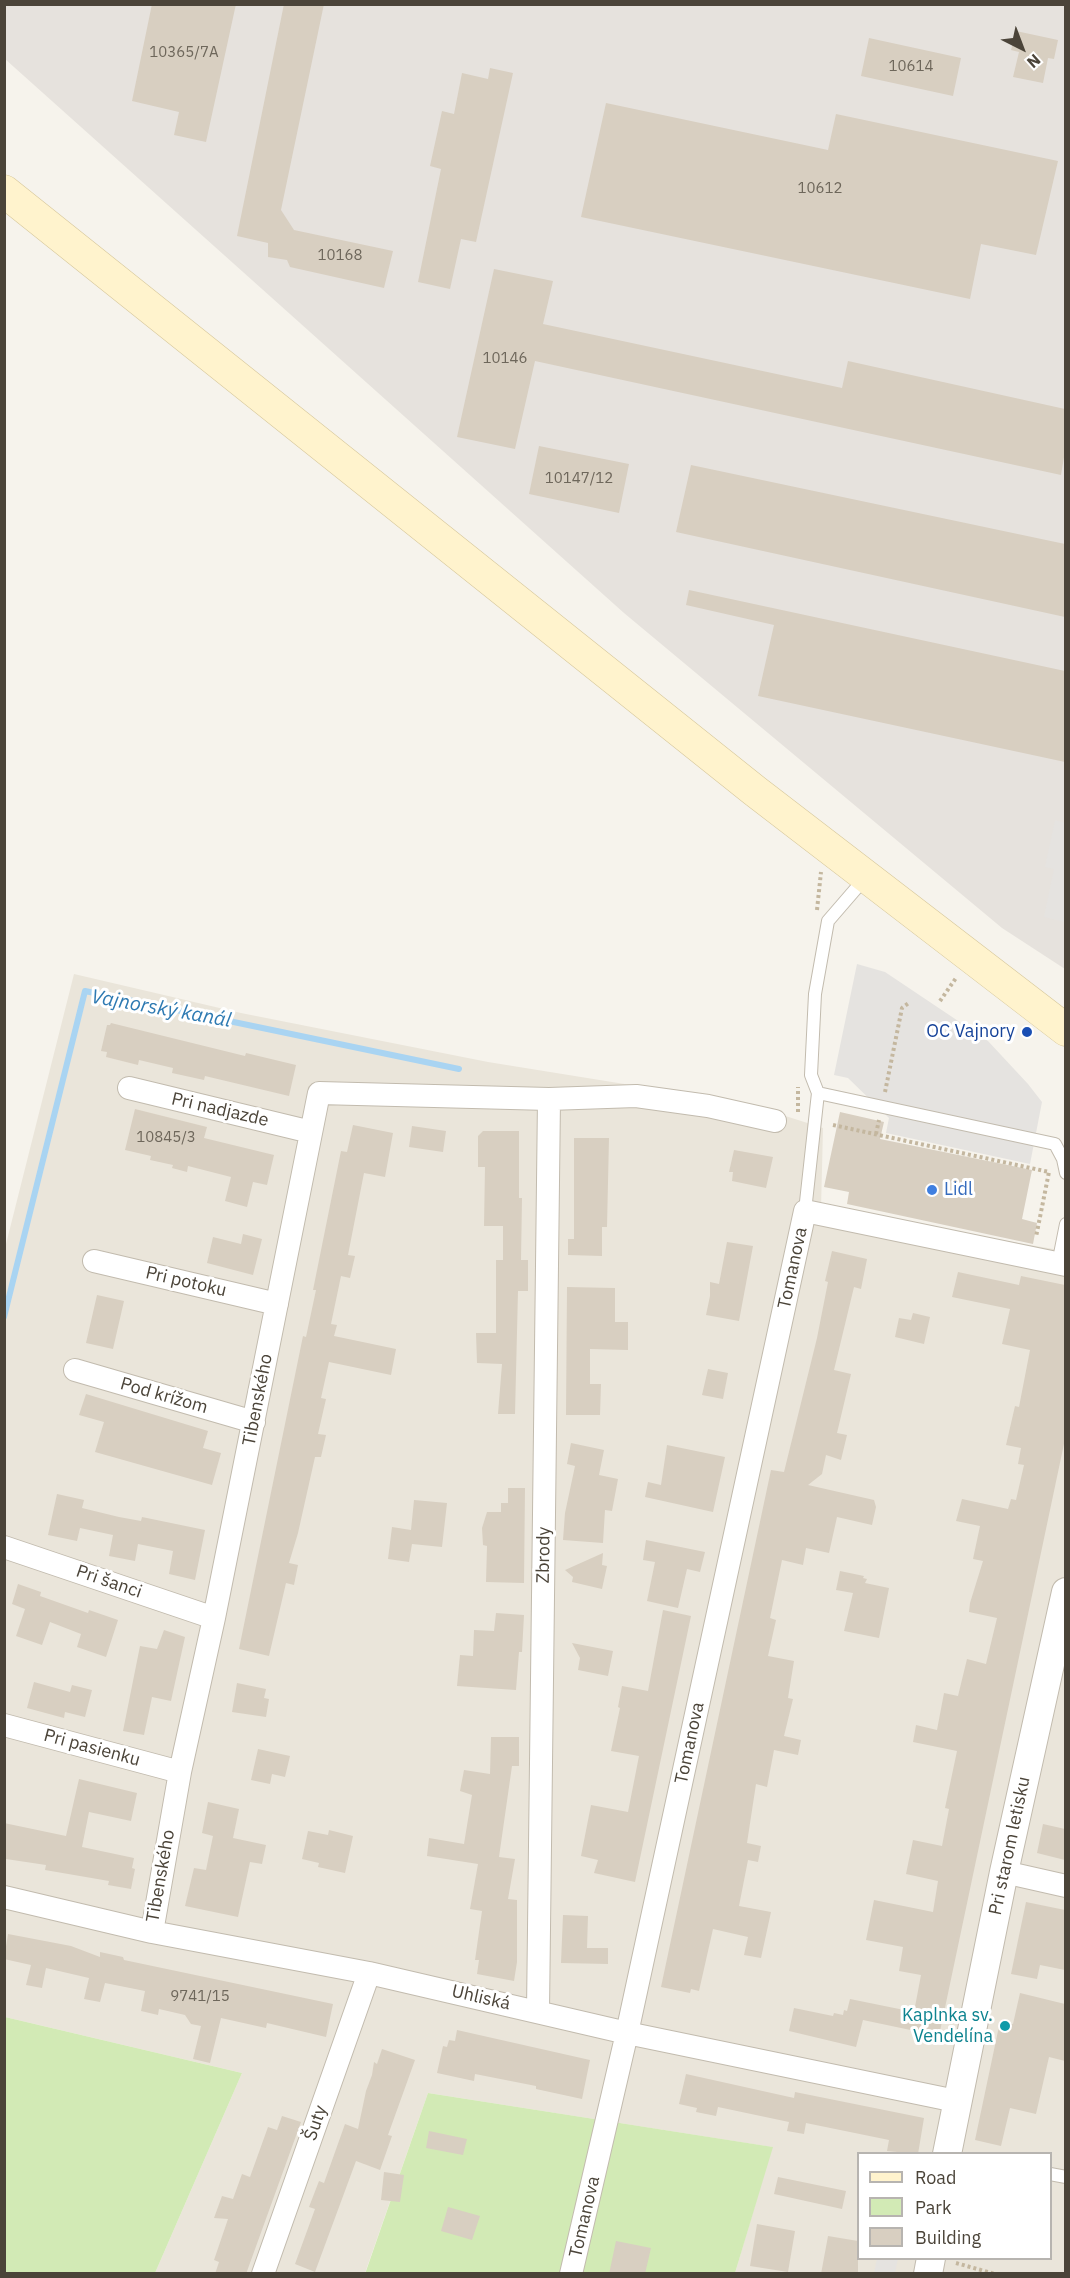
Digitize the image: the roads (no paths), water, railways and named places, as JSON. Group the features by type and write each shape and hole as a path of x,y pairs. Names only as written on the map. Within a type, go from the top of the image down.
{"main road":[{"path":"4,191 755,791 1065,1030"}],"street":[{"name":"Pri nadjazde","path":"129,1088 311,1132"},
{"name":"Tibenského","path":"152,1932 180,1772 214,1618 319,1093 549,1100"},
{"path":"549,1100 636,1096 708,1106 775,1121"},
{"name":"Zbrody","path":"538,2011 549,1100"},
{"path":"805,1211 1062,1265"},
{"name":"Tomanova","path":"572,2274 627,2032 805,1211"},
{"name":"Pri potoku","path":"94,1261 277,1304"},
{"name":"Pod krížom","path":"75,1370 254,1422"},
{"name":"Pri šanci","path":"4,1547 214,1618"},
{"name":"Pri starom letisku","path":"947,2152 1004,1872 1065,1592"},
{"name":"Pri pasienku","path":"4,1725 180,1772"},
{"path":"1004,1872 1065,1886"},
{"name":"Uhliská","path":"4,1897 152,1932 369,1973 627,2032 956,2102"},
{"name":"Šuty","path":"263,2274 369,1973"},
{"path":"928,2274 943,2261"}],"lane":[{"path":"805,1211 818,1093 811,1075 815,994 828,921 867,876"},
{"path":"818,1093 1055,1144 1063,1159 1065,1173"},
{"path":"1062,1265 1065,1224"}],"waterway":[{"name":"Vajnorský kanál","path":"4,1317 85,991 459,1069"}],"place":[{"name":"OC Vajnory","path":"1027,1032"},
{"name":"Lidl","path":"932,1190"},
{"name":"Kaplnka sv. Vendelína","path":"1005,2026"}]}
